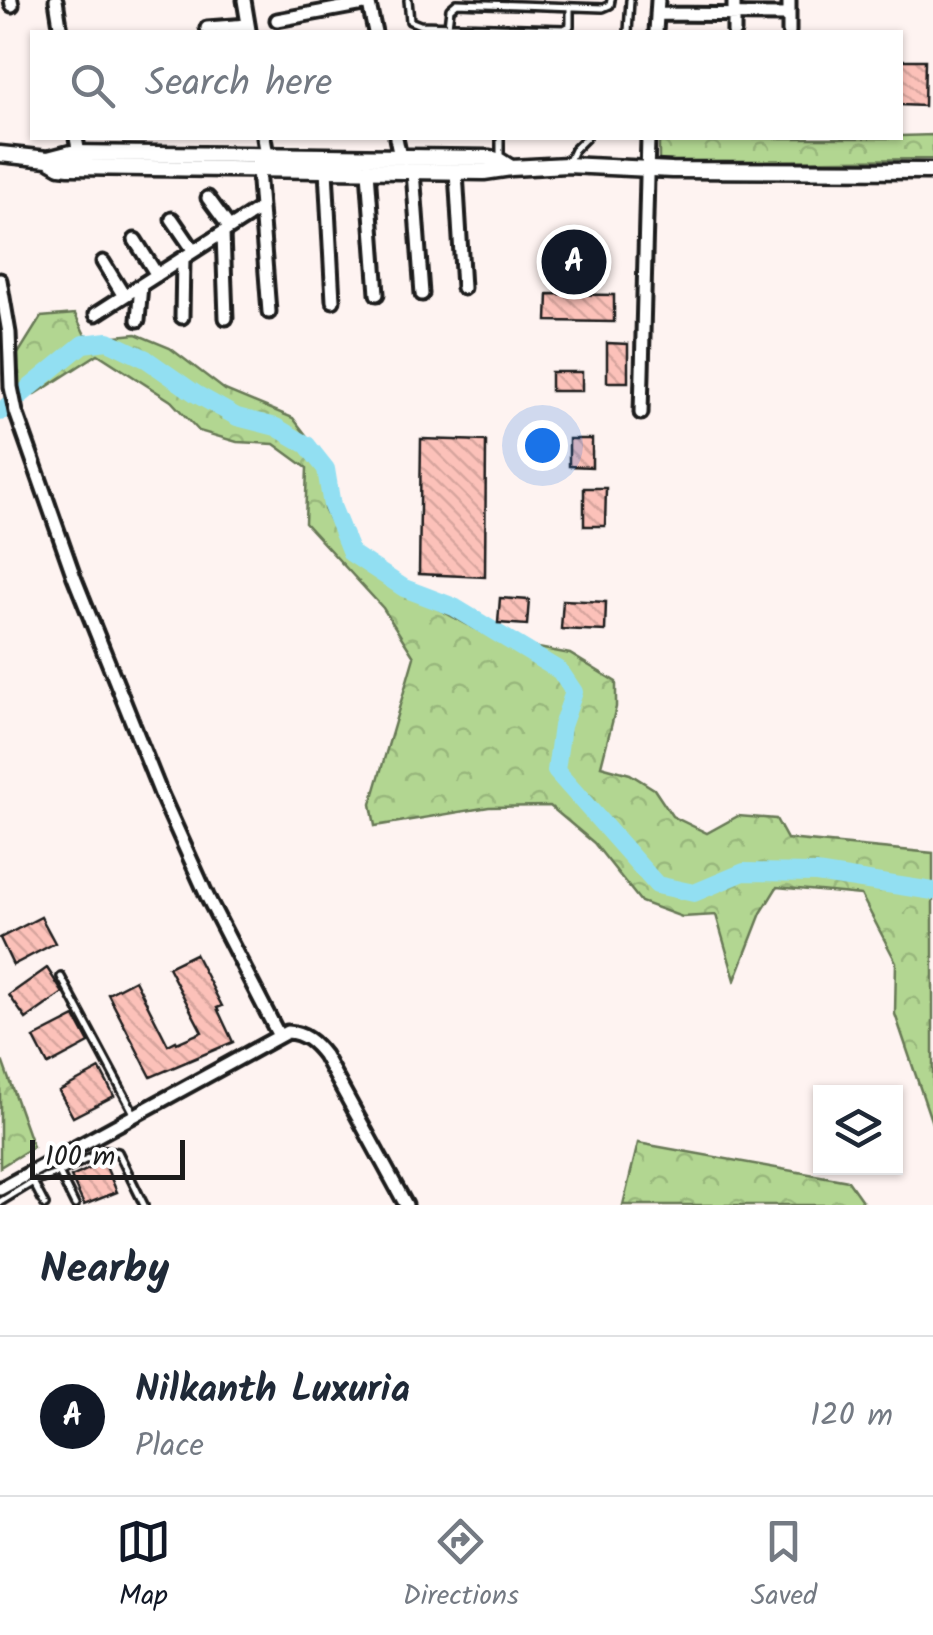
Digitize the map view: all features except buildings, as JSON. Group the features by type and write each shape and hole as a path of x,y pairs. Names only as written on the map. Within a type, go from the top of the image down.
{"street":[{"path":"56,0 60,30"},
{"path":"207,28 248,29 244,0"},
{"path":"656,30 658,0"},
{"path":"734,0 734,30"},
{"path":"789,30 790,0"},
{"path":"278,20 368,2 375,30"},
{"path":"657,14 789,15"},
{"path":"264,140 261,208 269,312"},
{"path":"396,140 400,157"},
{"path":"641,413 648,140"},
{"path":"48,159 78,145 326,170 484,172 506,164"},
{"path":"0,154 48,159 69,167 400,157 646,169 933,171"},
{"path":"326,170 333,302"},
{"path":"368,171 377,294"},
{"path":"413,171 422,294"},
{"path":"456,172 464,288"},
{"path":"208,198 227,230 226,318"},
{"path":"96,314 261,208"},
{"path":"172,220 189,255 182,318"},
{"path":"135,240 157,275"},
{"path":"103,262 124,296"},
{"path":"0,280 16,412 74,577 207,896 279,1036"},
{"path":"138,320 141,285"},
{"path":"0,1188 47,1170 135,1115 287,1032 314,1041 324,1055 406,1205"}],"lane":[{"path":"408,0 409,17 415,24 498,30 564,29 570,26 570,7"},
{"path":"448,26 454,4 603,8 610,6 611,0"},
{"path":"628,30 630,0"},
{"path":"500,140 506,164"},
{"path":"567,166 584,140"},
{"path":"61,977 135,1115"},
{"path":"0,1202 47,1170 59,1173 105,1150 118,1152 144,1205"},
{"path":"59,1173 75,1205"},
{"path":"33,1182 45,1205"}],"green space":[{"path":"933,135 933,159 659,162 659,140 903,140 903,136"},
{"path":"75,314 85,335 94,338 136,334 170,348 225,390 293,418 326,461 324,509 347,555 377,576 496,640 570,654 616,682 616,707 601,766 630,774 654,789 672,816 707,833 738,816 776,819 787,839 933,853 933,1126 895,1014 896,962 861,895 777,887 761,913 735,980 716,915 682,917 641,902 594,843 550,806 489,807 375,826 371,804 414,657 383,608 305,523 307,468 274,444 237,442 199,431 171,401 98,354 34,395 18,387 16,357 41,317"},
{"path":"3,1063 33,1147 0,1167 0,1066"},
{"path":"638,1143 848,1181 865,1205 623,1205"}],"waterway":[{"path":"0,412 83,344 108,341 146,359 237,417 276,427 307,445 326,469 332,506 351,553 404,588 454,607 560,671 574,692 562,726 556,771 657,885 694,893 744,872 816,873 933,891"}],"place":[{"name":"Nilkanth Luxuria","path":"574,262"}]}
